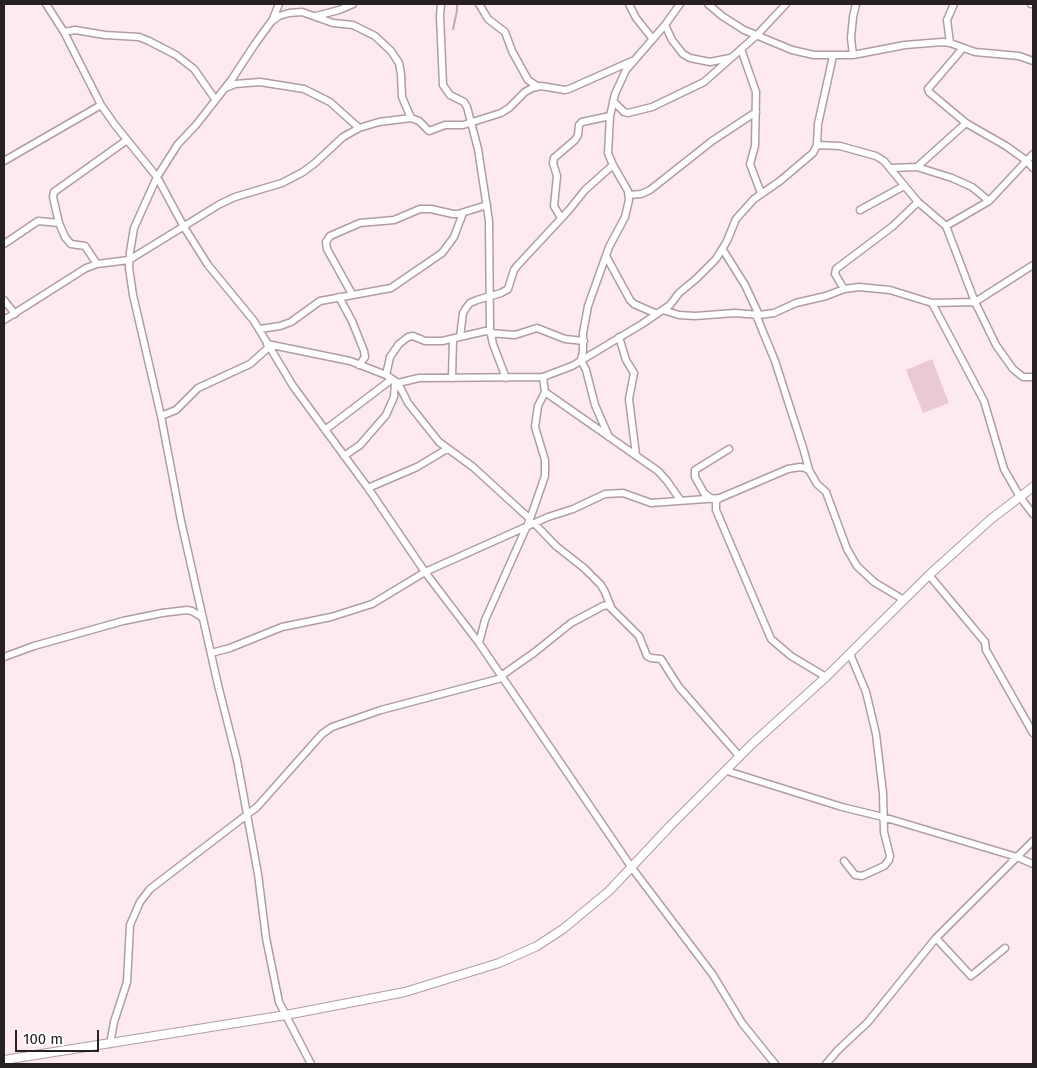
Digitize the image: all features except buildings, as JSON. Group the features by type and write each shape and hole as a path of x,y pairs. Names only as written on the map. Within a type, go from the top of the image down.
{"street":[{"path":"46,4 64,32 101,105 157,177 184,227 212,270 260,329 293,386 368,488 425,572 479,643 632,868 713,975 742,1023 775,1064"},
{"path":"279,4 271,22 225,88 196,125 178,144 157,177 134,228 129,260 133,295 161,416 181,520 237,760 248,815 266,938 279,1002 311,1064"},
{"path":"315,16 339,10 353,4"},
{"path":"441,4 443,85 450,95 464,102 468,107 472,122 487,205 490,234 490,331 506,378"},
{"path":"479,4 488,19 505,32 512,52 528,80 537,86 569,89 632,61"},
{"path":"628,4 636,18 652,38"},
{"path":"609,437 595,405 586,370 580,360 583,351 588,306 606,256 626,216 629,195 613,164 607,147 610,116 617,88 632,61 665,25 680,4"},
{"path":"708,4 734,24 757,36 804,53 833,56 853,55 905,45 950,43 976,52 1019,56 1033,61"},
{"path":"613,101 626,114 652,107 704,82 757,36 786,4"},
{"path":"853,55 851,38 856,4"},
{"path":"950,43 947,20 954,4"},
{"path":"271,22 279,16 302,12 333,23 358,27 374,36 391,51 399,63 402,97 411,118"},
{"path":"665,25 672,40 683,54 710,62 731,58"},
{"path":"64,32 75,30 105,35 139,37 150,41 176,55 194,68 215,99"},
{"path":"963,48 928,89 966,123 1006,146 1028,161 1033,168"},
{"path":"741,50 756,92 755,146 750,164 761,193"},
{"path":"268,345 359,365 393,380 544,377 556,373 670,305 679,293 707,269 723,250 736,219 761,193 784,178 813,153 817,145 818,124 833,56"},
{"path":"225,88 236,84 260,82 304,89 330,102 359,128"},
{"path":"4,320 79,272 98,264 129,260 226,200 282,183 303,172 320,159 342,137 359,128 379,122 411,118 420,121 429,131 445,125 463,125 501,113 509,108 525,92 537,86"},
{"path":"4,160 101,105"},
{"path":"629,195 641,194 650,190 712,140 756,112"},
{"path":"561,218 554,206 557,176 553,163 554,158 576,140 579,125 582,122 610,116"},
{"path":"916,167 966,123"},
{"path":"98,264 85,246 71,244 65,237 59,223 53,197 54,192 127,140"},
{"path":"817,145 835,145 869,154 884,161 918,202 946,226 989,333 1013,369 1023,377 1033,377"},
{"path":"946,226 988,202 1033,154"},
{"path":"452,378 456,338 466,308 470,303 490,295 501,294 508,289 514,270 585,190 613,164"},
{"path":"891,168 916,167 958,180 972,187 988,202"},
{"path":"860,210 904,186"},
{"path":"844,289 835,274 836,269 892,226 918,202"},
{"path":"352,294 328,250 326,242 330,236 360,223 394,220 425,208 452,214 463,213 487,205"},
{"path":"260,329 286,324 296,319 315,303 339,296 391,288 437,258 446,249 454,237 463,213"},
{"path":"4,244 38,221 59,223"},
{"path":"723,250 745,286 758,315 775,361 809,470 817,484 826,492 847,549 857,566 874,582 904,600"},
{"path":"606,256 634,304 660,312 695,316 735,312 758,315 774,312 796,302 826,296 844,289 859,287 890,290 932,303 975,302 1033,265"},
{"path":"339,296 364,351 365,357 359,365"},
{"path":"4,300 15,314"},
{"path":"932,303 984,401 1004,469 1020,497 1033,514"},
{"path":"344,456 360,445 386,415 394,398 390,357 404,339 413,336 425,341 442,341 490,331 515,335 537,328 561,338 584,341"},
{"path":"619,337 626,360 634,373 629,399 636,455"},
{"path":"161,416 176,410 198,388 250,364 268,345"},
{"path":"533,522 545,476 545,460 535,427 538,406 545,392 544,377"},
{"path":"325,430 393,380"},
{"path":"393,380 411,407 439,442 478,472 533,522 556,546 584,568 601,585 610,607 641,638 646,656 661,659 679,686 740,757"},
{"path":"545,392 663,476 681,501"},
{"path":"368,488 417,467 448,449"},
{"path":"716,498 704,493 695,477 695,470 729,449"},
{"path":"211,653 230,648 282,627 360,609 378,601 425,572 526,528 533,522 573,509 597,497 612,493 628,494 650,503 716,498 788,469 800,467 809,470"},
{"path":"4,1060 286,1015 405,992 499,964 537,946 609,891 671,825 740,757 850,654 929,575 991,518 1033,487"},
{"path":"716,498 716,510 771,639 791,656 826,677"},
{"path":"479,643 485,620 526,528"},
{"path":"929,575 985,642 986,650 1033,733"},
{"path":"187,610 196,606 199,600"},
{"path":"110,1044 114,1022 127,982 130,956 129,930 140,902 150,889 248,815 262,802 282,777 322,734 332,727 381,710 501,677 571,623 605,605 610,607"},
{"path":"4,657 34,646 123,621 173,610 192,611 204,618"},
{"path":"844,861 855,874 862,876 884,866 890,856 884,832 883,793 876,734 866,692 850,654"},
{"path":"727,770 842,806 1017,856 1033,864"},
{"path":"826,1064 868,1022 936,938 1033,841"},
{"path":"936,938 971,976 1005,948"}],"shaded area":[{"path":"932,359 949,403 923,413 906,370"}],"waterway":[{"path":"453,29 457,4"}]}
